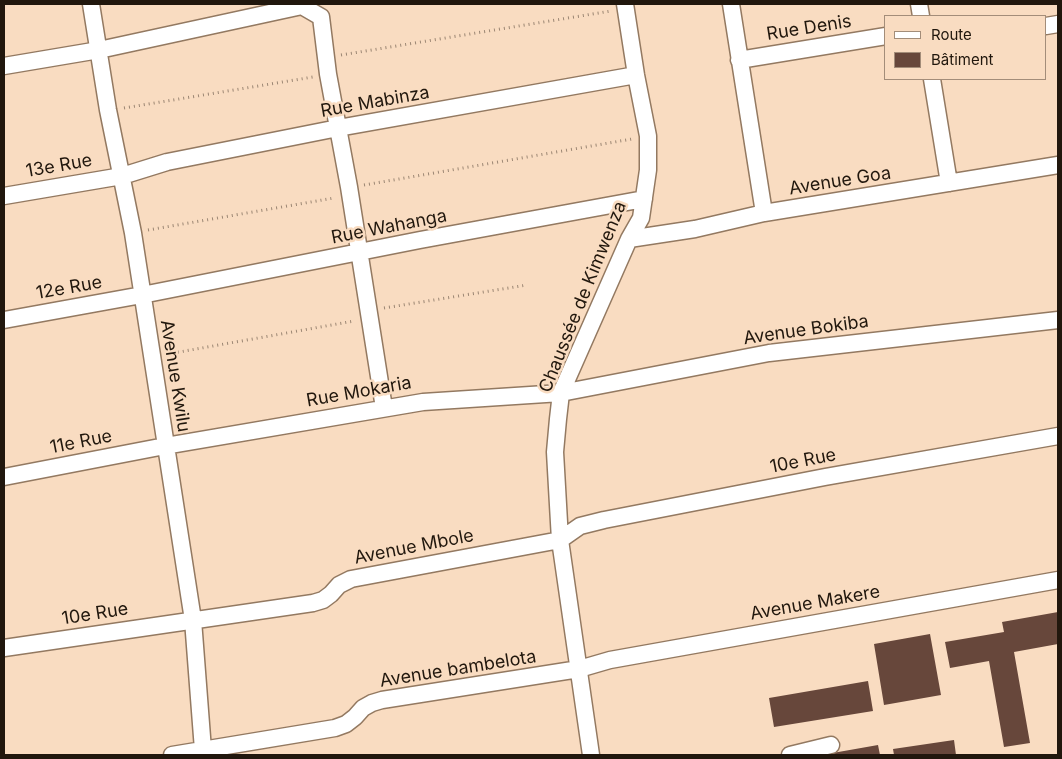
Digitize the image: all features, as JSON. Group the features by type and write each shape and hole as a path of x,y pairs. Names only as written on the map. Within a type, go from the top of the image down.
{"street":[{"name":"Avenue Kwilu","path":"91,4 108,110 133,232 193,620 203,753"},
{"path":"730,4 764,213"},
{"path":"4,66 99,50 281,7 302,6 321,17 328,74 384,408"},
{"name":"Chaussée de Kimwenza","path":"591,755 560,540 555,452 561,393 629,239 641,218 644,199 648,170 648,136 625,6"},
{"name":"Rue Denis","path":"739,60 884,36"},
{"name":"Rue Mabinza","path":"122,176 167,162 338,128 636,75"},
{"path":"932,80 949,183"},
{"name":"Avenue Goa","path":"629,239 695,229 764,213 1058,164"},
{"name":"13e Rue","path":"4,196 122,176"},
{"name":"Rue Wahanga","path":"142,295 430,238 644,199"},
{"name":"12e Rue","path":"4,320 142,295"},
{"name":"Avenue Bokiba","path":"561,393 769,353 1058,320"},
{"name":"Rue Mokaria","path":"165,446 423,402 561,393"},
{"name":"10e Rue","path":"560,540 580,526 604,520 824,477 1058,436"},
{"name":"11e Rue","path":"4,477 165,446"},
{"name":"Avenue Mbole","path":"193,620 313,603 323,600 340,585 351,579 560,540"},
{"name":"Avenue Makere","path":"579,669 619,658 1058,580"},
{"name":"10e Rue","path":"4,648 193,620"},
{"name":"Avenue bambelota","path":"172,755 203,753 335,728 346,724 363,708 382,700 579,669"},
{"path":"790,755 831,745"}],"path":[{"path":"326,57 625,6"},
{"path":"108,110 328,74"},
{"path":"133,232 648,136"},
{"path":"152,356 527,286"}],"building":[{"path":"1058,612 1058,644 1014,652 1030,743 1004,747 989,661 950,668 945,642 1004,632 1002,622"},
{"path":"930,634 941,695 884,705 874,644"},
{"path":"868,681 873,711 774,727 769,698"},
{"path":"954,740 956,755 894,755 893,749"},
{"path":"878,745 880,755 827,755 827,754"}]}
